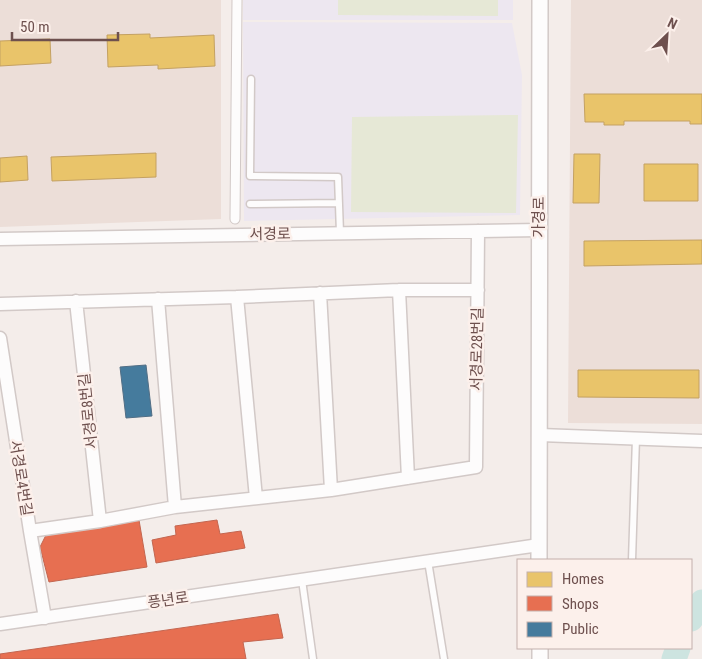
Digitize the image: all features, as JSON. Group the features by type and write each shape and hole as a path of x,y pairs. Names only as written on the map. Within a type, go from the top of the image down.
{"street":[{"path":"235,218 237,0"},
{"name":"가경로","path":"539,559 540,0"},
{"name":"서경로","path":"0,239 539,230"},
{"name":"서경로28번길","path":"408,478 476,466 478,231"},
{"path":"0,304 399,290 478,290"},
{"path":"30,531 100,521 175,507 331,490 408,478 399,290"},
{"path":"320,293 331,490"},
{"path":"237,297 256,498"},
{"path":"158,299 175,507"},
{"name":"서경로8번길","path":"76,301 100,521"},
{"name":"서경로4번길","path":"0,338 45,618"},
{"path":"540,434 702,441"},
{"path":"428,561 539,544"},
{"name":"풍년로","path":"0,624 428,561"}],"lane":[{"path":"251,79 250,176 338,177 340,233"},
{"path":"250,204 339,203"},
{"path":"632,559 636,438"},
{"path":"428,561 444,659"},
{"path":"302,580 314,659"}],"shaded area":[{"path":"0,0 221,0 221,219 0,227"},
{"path":"243,0 513,0 513,20 243,20"},
{"path":"571,0 702,0 702,424 568,423"},
{"path":"243,22 512,23 522,75 520,215 244,221"}],"green space":[{"path":"338,0 498,0 498,16 338,15"},
{"path":"518,115 516,213 351,212 352,117"}],"building: Homes":[{"path":"150,34 150,38 214,35 215,66 158,69 158,65 108,67 107,35"},
{"path":"50,39 51,63 0,66 0,41"},
{"path":"584,94 702,94 702,124 690,124 690,121 624,121 624,125 604,125 604,122 585,122"},
{"path":"156,153 156,177 52,181 51,157"},
{"path":"574,154 600,154 599,203 573,203"},
{"path":"27,156 28,180 0,182 0,158"},
{"path":"644,164 698,164 698,201 644,201"},
{"path":"702,240 702,264 584,266 584,241"},
{"path":"578,370 699,370 699,398 578,397"}],"building: Shops":[{"path":"139,520 147,567 49,582 40,547 46,535"},
{"path":"217,520 220,534 241,531 245,548 156,563 152,540 176,535 175,526"},
{"path":"278,614 283,638 243,642 246,659 0,659 0,654"}],"building: Public":[{"path":"146,365 152,416 126,418 120,367"}],"waterway":[{"path":"692,617 702,602"},
{"path":"674,659 678,649"}]}
